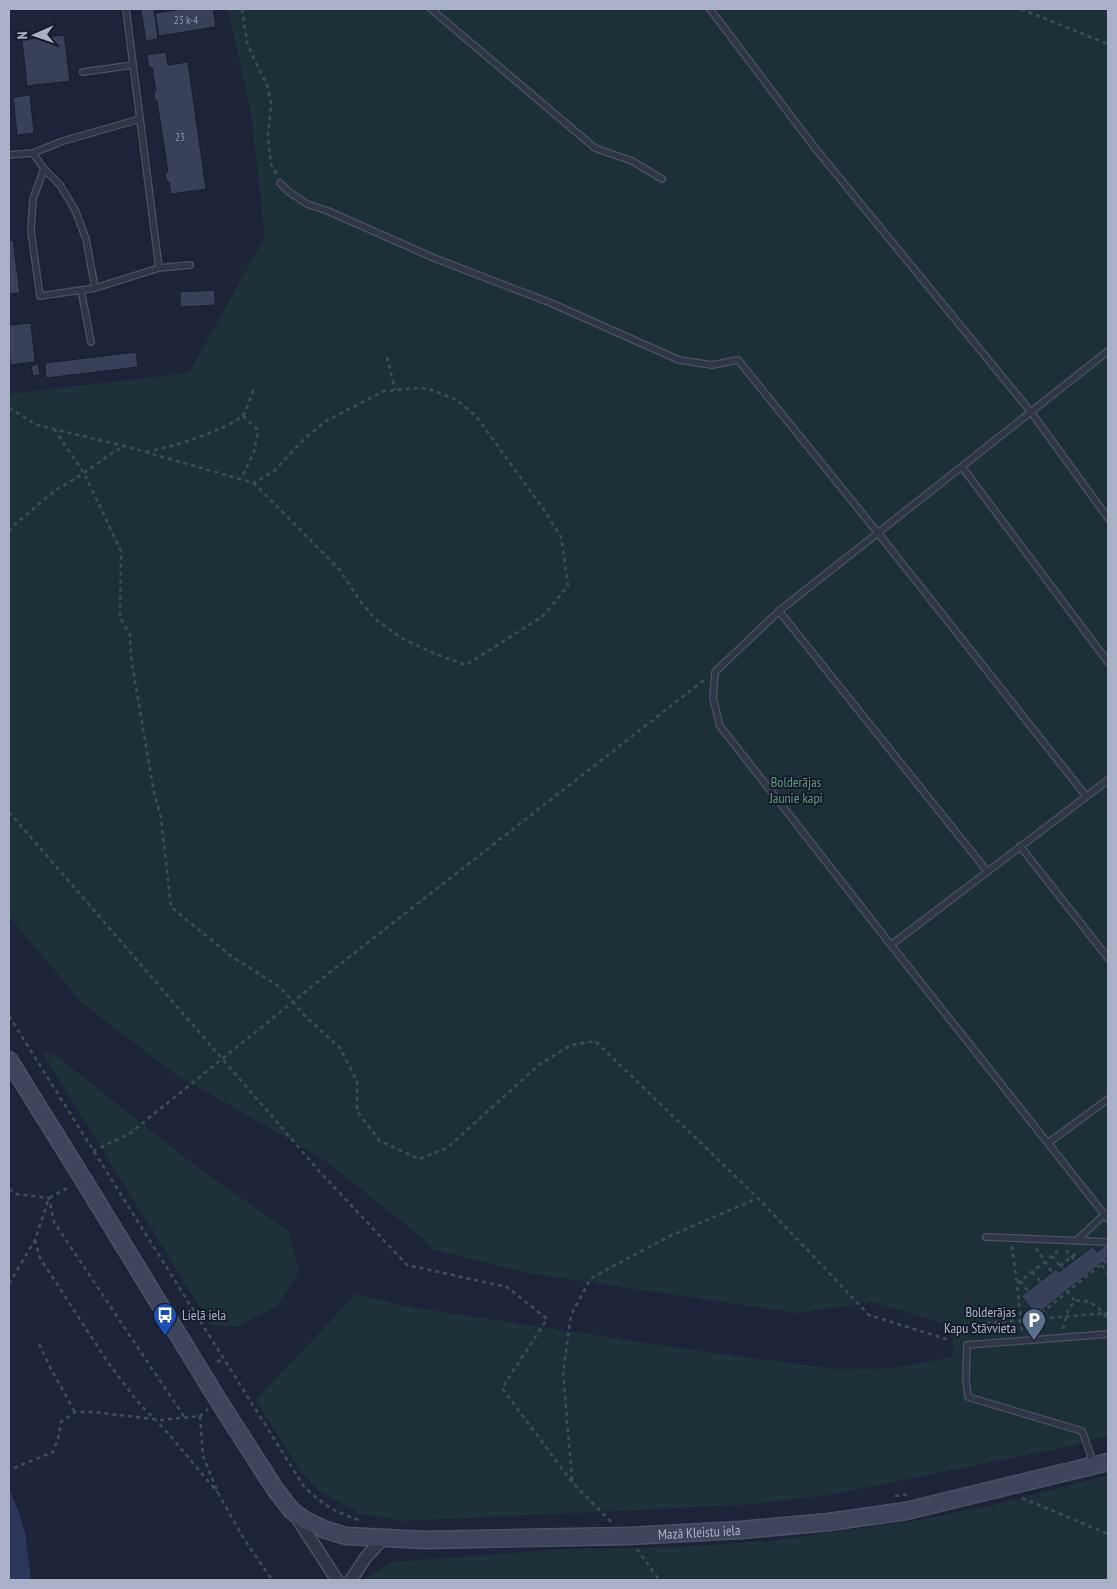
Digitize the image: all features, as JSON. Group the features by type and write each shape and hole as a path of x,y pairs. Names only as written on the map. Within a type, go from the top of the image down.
{"main road":[{"path":"9,1060 84,1179 218,1400 275,1489 292,1510"},
{"name":"Mazā Kleistu iela","path":"292,1510 306,1520 326,1530 346,1536 383,1539 425,1540 628,1536 742,1530 829,1522 906,1511 1100,1464"}],"street":[{"path":"292,1510 337,1580"},
{"path":"351,1580 366,1557 383,1539"}],"lane":[{"path":"126,9 159,268"},
{"path":"431,9 595,148 632,161 662,179"},
{"path":"710,9 815,148 1031,412 1108,518"},
{"path":"83,72 133,65"},
{"path":"9,155 33,153 63,141 140,119"},
{"path":"33,153 44,169 60,185 75,210 86,238 94,288"},
{"path":"44,169 33,199 30,231 40,296 94,288 159,268 190,265"},
{"path":"280,183 306,204 328,211 434,258 551,303 679,360 712,365 738,360 1086,796"},
{"path":"81,290 90,342"},
{"path":"1076,1241 1107,1217 720,726 713,698 715,672 779,611 1108,351"},
{"path":"962,467 1108,662"},
{"path":"779,611 987,871"},
{"path":"891,945 1108,780"},
{"path":"1020,846 1108,958"},
{"path":"1048,1143 1108,1099"},
{"path":"986,1237 1108,1242"},
{"path":"1100,1464 1090,1453 1082,1431 968,1397 966,1380 967,1345 1108,1334"}],"path":[{"path":"242,9 247,42 268,85 271,103 268,137 271,164 280,183"},
{"path":"1021,9 1108,44"},
{"path":"387,357 395,390"},
{"path":"145,452 188,442 226,427 243,416 254,388"},
{"path":"9,408 37,425 124,446 254,483 339,569 375,620 403,639 466,665 543,616 568,586 561,538 544,510 476,416 457,400 432,390 418,388 384,392 326,421 305,438 274,470 254,483"},
{"path":"242,479 254,452 258,430 243,416"},
{"path":"54,428 84,473 121,551 120,617 130,635 131,658 154,792 161,818 171,907 231,956 280,987 304,1015 340,1048 357,1081 357,1111 380,1141 420,1159 446,1148 540,1064 571,1045 595,1041 758,1198 869,1315 949,1340"},
{"path":"9,532 12,527 53,492 124,446"},
{"path":"93,1151 129,1134 292,1002 715,672"},
{"path":"9,812 320,1172 407,1265 507,1287 547,1319 502,1388 572,1482 611,1522 628,1536 659,1580"},
{"path":"9,1016 302,1485 319,1501 340,1513 361,1521"},
{"path":"9,1190 16,1194 49,1198 84,1179"},
{"path":"10,1283 35,1240 49,1198"},
{"path":"49,1198 54,1222 186,1418"},
{"path":"572,1482 562,1373 571,1315 591,1278 670,1236 758,1198"},
{"path":"1011,1238 1023,1340"},
{"path":"1031,1239 1052,1272"},
{"path":"35,1240 40,1258 137,1401 156,1420 218,1492"},
{"path":"1017,1284 1063,1246 1075,1260"},
{"path":"1060,1266 1079,1251"},
{"path":"1052,1256 1063,1269"},
{"path":"1033,1319 1108,1259"},
{"path":"1101,1264 1108,1274"},
{"path":"1032,1272 1040,1281"},
{"path":"1020,1281 1028,1291"},
{"path":"1067,1291 1075,1301"},
{"path":"1061,1337 1068,1310 1075,1301 1080,1300 1091,1303 1108,1320"},
{"path":"967,1345 964,1325 1108,1313"},
{"path":"39,1344 75,1412"},
{"path":"217,1362 224,1358"},
{"path":"14,1468 53,1452 61,1422 75,1412 94,1412 156,1420 186,1418 200,1416 218,1400"},
{"path":"200,1416 203,1456 218,1492 244,1539 272,1580"},
{"path":"999,1489 1108,1534"},
{"path":"886,1498 915,1492"},
{"path":"601,1522 619,1522"}],"green space":[{"name":"Bolderājas Jaunie kapi","path":"228,9 1108,9 1108,1436 1071,1446 829,1495 742,1505 402,1521 359,1513 318,1490 298,1467 256,1400 356,1294 410,1307 706,1352 837,1369 893,1368 953,1357 953,1327 874,1302 797,1313 534,1274 433,1250 421,1237 323,1159 175,1074 82,1003 9,916 9,394 189,373 265,237 251,112"},
{"path":"42,1052 56,1056 197,1167 288,1231 299,1272 277,1306 239,1326 211,1325"},
{"path":"1108,1475 1108,1580 363,1580 392,1562 567,1549 680,1547 777,1540 920,1520 997,1504"}],"water":[{"path":"9,1488 25,1533 31,1580 9,1580"}],"building":[{"path":"141,9 154,9 158,39 146,41"},
{"path":"184,9 213,9 216,27 159,36 155,13"},
{"path":"64,35 70,81 27,86 22,40"},
{"path":"166,52 168,65 188,62 206,189 171,194 169,182 167,182 165,173 168,172 157,101 155,101 154,92 156,91 152,67 149,68 147,55"},
{"path":"30,95 34,133 17,135 13,97"},
{"path":"13,240 20,293 9,294 9,241"},
{"path":"215,290 215,305 180,307 180,292"},
{"path":"31,323 35,362 11,365 9,325"},
{"path":"136,352 138,367 46,378 45,363"},
{"path":"38,364 40,375 33,376 31,366"},
{"path":"1107,1244 1108,1258 1036,1315 1021,1296 1056,1269 1059,1272 1093,1246 1097,1252"}],"place":[{"name":"Lielā iela","path":"165,1336"},
{"name":"Bolderājas Kapu Stāvvieta","path":"1034,1341"}]}
